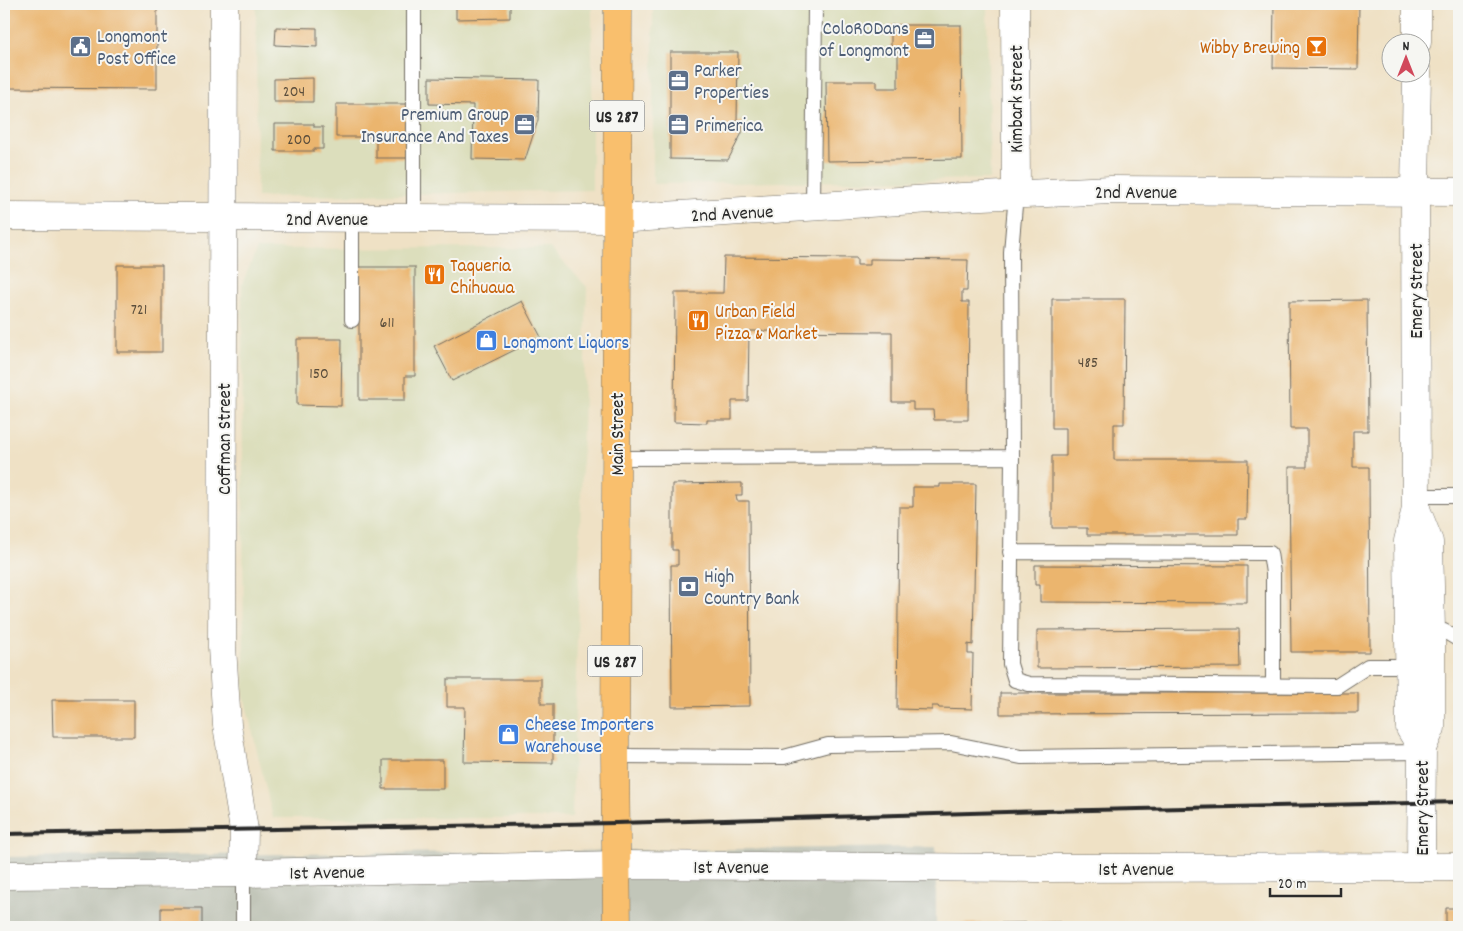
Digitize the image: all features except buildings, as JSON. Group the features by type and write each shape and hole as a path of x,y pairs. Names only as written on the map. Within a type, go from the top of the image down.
{"highway":[{"name":"Main Street","path":"617,865 615,756 618,4"},
{"name":"US 287","path":"617,865 617,927"}],"street":[{"name":"Coffman Street","path":"224,4 222,647 227,725 244,830 243,872"},
{"name":"Kimbark Street","path":"1015,4 1016,194"},
{"path":"1417,4 1417,32"},
{"name":"Emery Street","path":"1416,82 1416,503 1408,541 1410,728 1422,750"},
{"name":"2nd Avenue","path":"4,216 616,219 962,197 1111,190 1459,192"},
{"name":"Emery Street","path":"1416,503 1429,542 1431,631 1432,728 1422,750 1421,868"},
{"name":"1st Avenue","path":"4,875 617,865 1038,868 1459,867"}],"lane":[{"path":"414,4 414,218"},
{"path":"813,207 815,4"},
{"path":"1016,194 1011,252 1012,457 1010,552 1010,664 1015,680 1029,684 1337,686 1368,666 1410,666"},
{"path":"352,218 352,320"},
{"path":"616,458 1012,457"},
{"path":"1416,503 1459,496"},
{"path":"1010,552 1270,553 1274,573 1273,686"},
{"path":"1431,631 1444,631 1459,640"},
{"path":"615,756 784,757 828,745 952,743 1021,757 1422,750"},
{"path":"243,872 243,927"}],"shaded area":[{"path":"256,4 592,4 592,190 257,197"},
{"path":"653,4 987,5 990,179 653,184"},
{"path":"550,248 587,287 572,818 273,818 244,696 242,284 257,249"},
{"path":"936,847 936,927 4,927 4,857"}],"railway":[{"path":"4,834 616,823 1459,802"}],"place":[{"name":"ColoRODans of Longmont","path":"925,38"},
{"name":"Longmont Post Office","path":"81,46"},
{"name":"Wibby Brewing","path":"1316,46"},
{"name":"Parker Properties","path":"678,80"},
{"name":"Premium Group Insurance And Taxes","path":"525,124"},
{"name":"Primerica","path":"679,124"},
{"name":"Taqueria Chihuaua","path":"434,275"},
{"name":"Urban Field Pizza & Market","path":"699,321"},
{"name":"Longmont Liquors","path":"487,341"},
{"name":"High Country Bank","path":"688,586"},
{"name":"Cheese Importers Warehouse","path":"509,734"}]}
